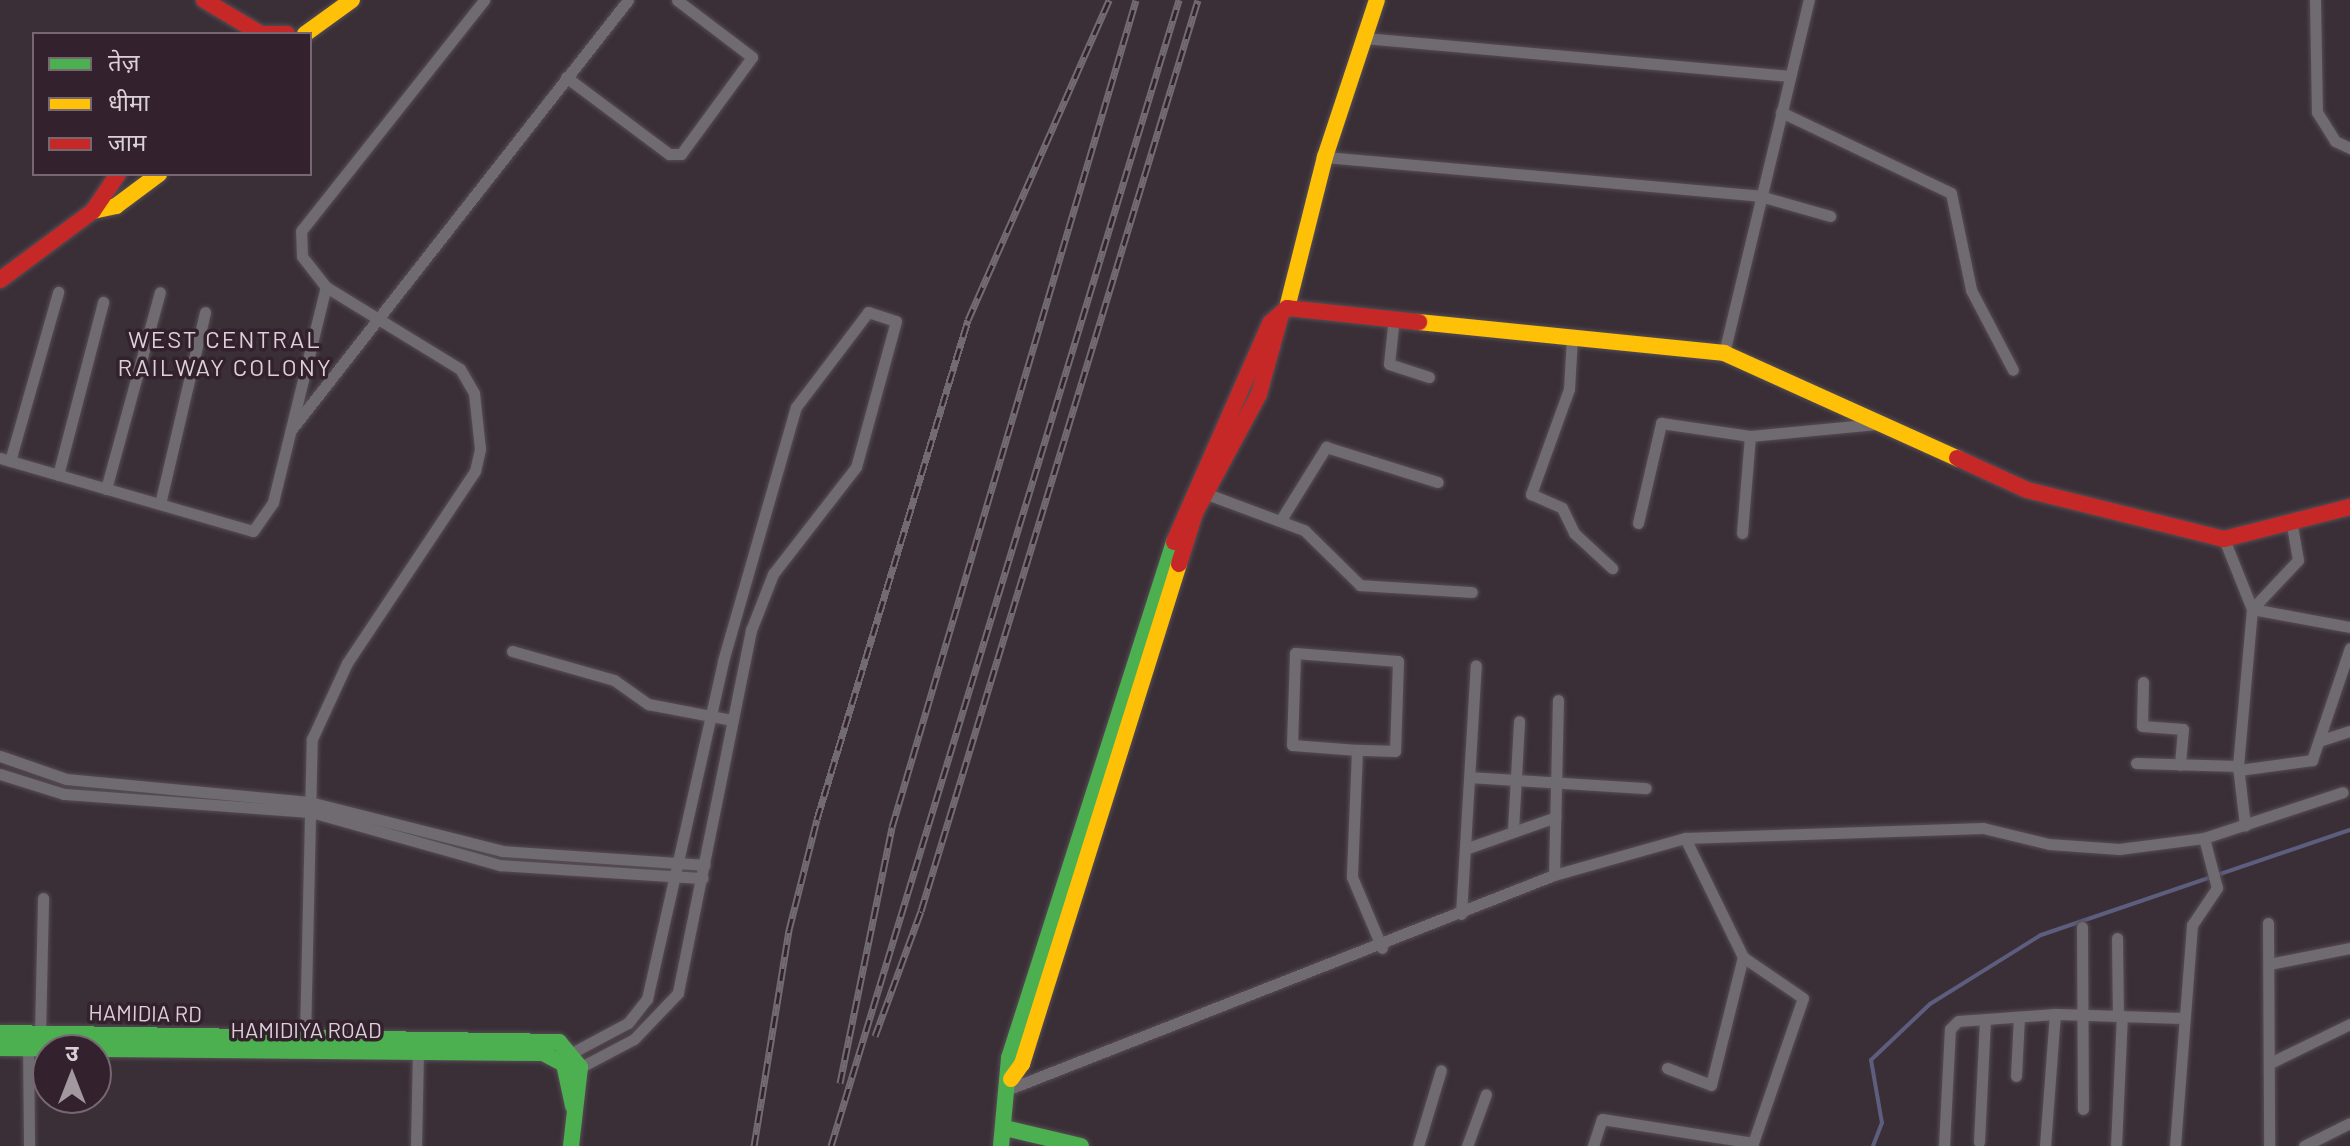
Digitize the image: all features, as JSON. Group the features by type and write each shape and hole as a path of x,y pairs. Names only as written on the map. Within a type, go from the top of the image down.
{"street":[{"path":"204,0 260,32"},
{"path":"308,32 352,0"},
{"path":"484,0 301,231 302,256 326,287 373,319 460,369 474,393 480,449 475,471 327,699 312,739 305,1045 545,1039 570,1063 573,1106 571,1146"},
{"path":"291,430 373,319 628,0"},
{"path":"566,77 669,154 681,154 752,57 677,0"},
{"path":"1002,1146 1010,1084 1022,1064 1137,670 1198,490 1259,394 1325,157 1377,0"},
{"path":"1724,353 1787,76 1809,0"},
{"path":"2315,0 2317,112 2335,141 2350,148"},
{"path":"1364,38 1787,76"},
{"path":"1781,112 1951,193 1971,290 2013,370"},
{"path":"1325,157 1760,196 1830,216"},
{"path":"0,280 93,211 117,176"},
{"path":"93,211 116,206 156,176"},
{"path":"58,292 5,460 253,531 273,502 326,287"},
{"path":"106,489 160,292"},
{"path":"58,475 103,302"},
{"path":"160,504 205,312"},
{"path":"868,312 896,321 856,467 773,574 757,614 732,720 678,993 666,1013 570,1063 628,1023 647,999 711,715 796,407 868,312"},
{"path":"1283,313 1394,317 1724,353 2027,490 2224,539 2350,507"},
{"path":"1394,317 1389,364 1429,377"},
{"path":"1572,337 1569,389 1531,494 1562,508 1574,533 1612,568"},
{"path":"1638,523 1661,423 1750,436 1876,424"},
{"path":"1742,533 1750,436"},
{"path":"1282,518 1326,447 1438,482"},
{"path":"1198,490 1255,516 1282,518 1357,584 1472,592"},
{"path":"2252,609 2298,560 2291,520"},
{"path":"2224,539 2252,609 2238,768 2245,826"},
{"path":"741,608 757,614"},
{"path":"2252,609 2350,627"},
{"path":"2136,763 2238,768 2312,760 2322,740 2350,648"},
{"path":"512,651 614,680 648,704 732,720"},
{"path":"1295,653 1398,661 1395,751 1357,750 1292,745 1295,653"},
{"path":"1461,914 1476,665"},
{"path":"2143,682 2142,726 2183,729 2180,765"},
{"path":"1554,875 1558,700"},
{"path":"1513,830 1519,721"},
{"path":"2322,740 2350,731"},
{"path":"1357,750 1352,877 1382,948"},
{"path":"0,756 66,779 310,807 502,851 705,865"},
{"path":"0,774 64,794 310,807 500,865 703,878"},
{"path":"1470,777 1646,788"},
{"path":"1010,1084 1382,948 1554,875 1685,838 1983,828 2049,844 2119,849 2204,838 2343,792"},
{"path":"1465,849 1556,817"},
{"path":"1593,1146 1602,1119 1753,1143 1803,998 1743,957 1685,838"},
{"path":"2175,1146 2192,925 2217,888 2204,838"},
{"path":"32,1034 43,898"},
{"path":"2268,923 2272,1062 2269,1146"},
{"path":"2082,927 2086,1015 2083,1109"},
{"path":"2116,1146 2120,1016 2117,938"},
{"path":"2269,964 2350,948"},
{"path":"1667,1068 1711,1085 1743,957"},
{"path":"1944,1146 1950,1029 1958,1021 2055,1014 2184,1018"},
{"path":"2045,1146 2055,1014"},
{"path":"2016,1076 2019,1017"},
{"path":"1979,1142 1985,1020"},
{"path":"2272,1062 2350,1024"},
{"path":"0,1033 32,1039 29,1146"},
{"name":"HAMIDIYA ROAD","path":"0,1048 32,1039"},
{"name":"HAMIDIYA ROAD","path":"112,1041 305,1045 570,1063"},
{"path":"416,1146 418,1051"},
{"path":"1418,1146 1441,1070"},
{"path":"1467,1146 1486,1094"},
{"path":"2304,1146 2350,1123"},
{"path":"1005,1128 1081,1146"}],"waterway":[{"path":"1873,1146 1882,1123 1871,1060 1930,1004 2041,935 2350,830"}],"railway":[{"path":"754,1146 789,930 817,819 968,320 1109,0"},
{"path":"840,1083 892,827 1136,0"},
{"path":"831,1146 1179,0"},
{"path":"875,1036 921,911 1198,0"}],"traffic: fast":[{"path":"1001,1146 1009,1058 1174,542"},
{"path":"0,1033 559,1042 580,1067 571,1146"},
{"path":"0,1048 543,1053 564,1064 573,1106"},
{"path":"1005,1128 1081,1146"}],"traffic: slow":[{"path":"308,32 352,0"},
{"path":"1287,308 1325,157 1377,0"},
{"path":"93,211 116,206 156,176"},
{"path":"1419,322 1724,353 1957,458"},
{"path":"1011,1079 1022,1064 1179,564"}],"traffic: jam":[{"path":"204,0 258,32"},
{"path":"0,280 93,211 117,176"},
{"path":"1174,542 1270,323 1287,308 1419,322"},
{"path":"1179,564 1195,513 1259,394 1280,318"},
{"path":"1957,458 2027,490 2224,539 2350,507"}],"district":[{"name":"WEST CENTRAL RAILWAY COLONY","path":"225,353"}]}
